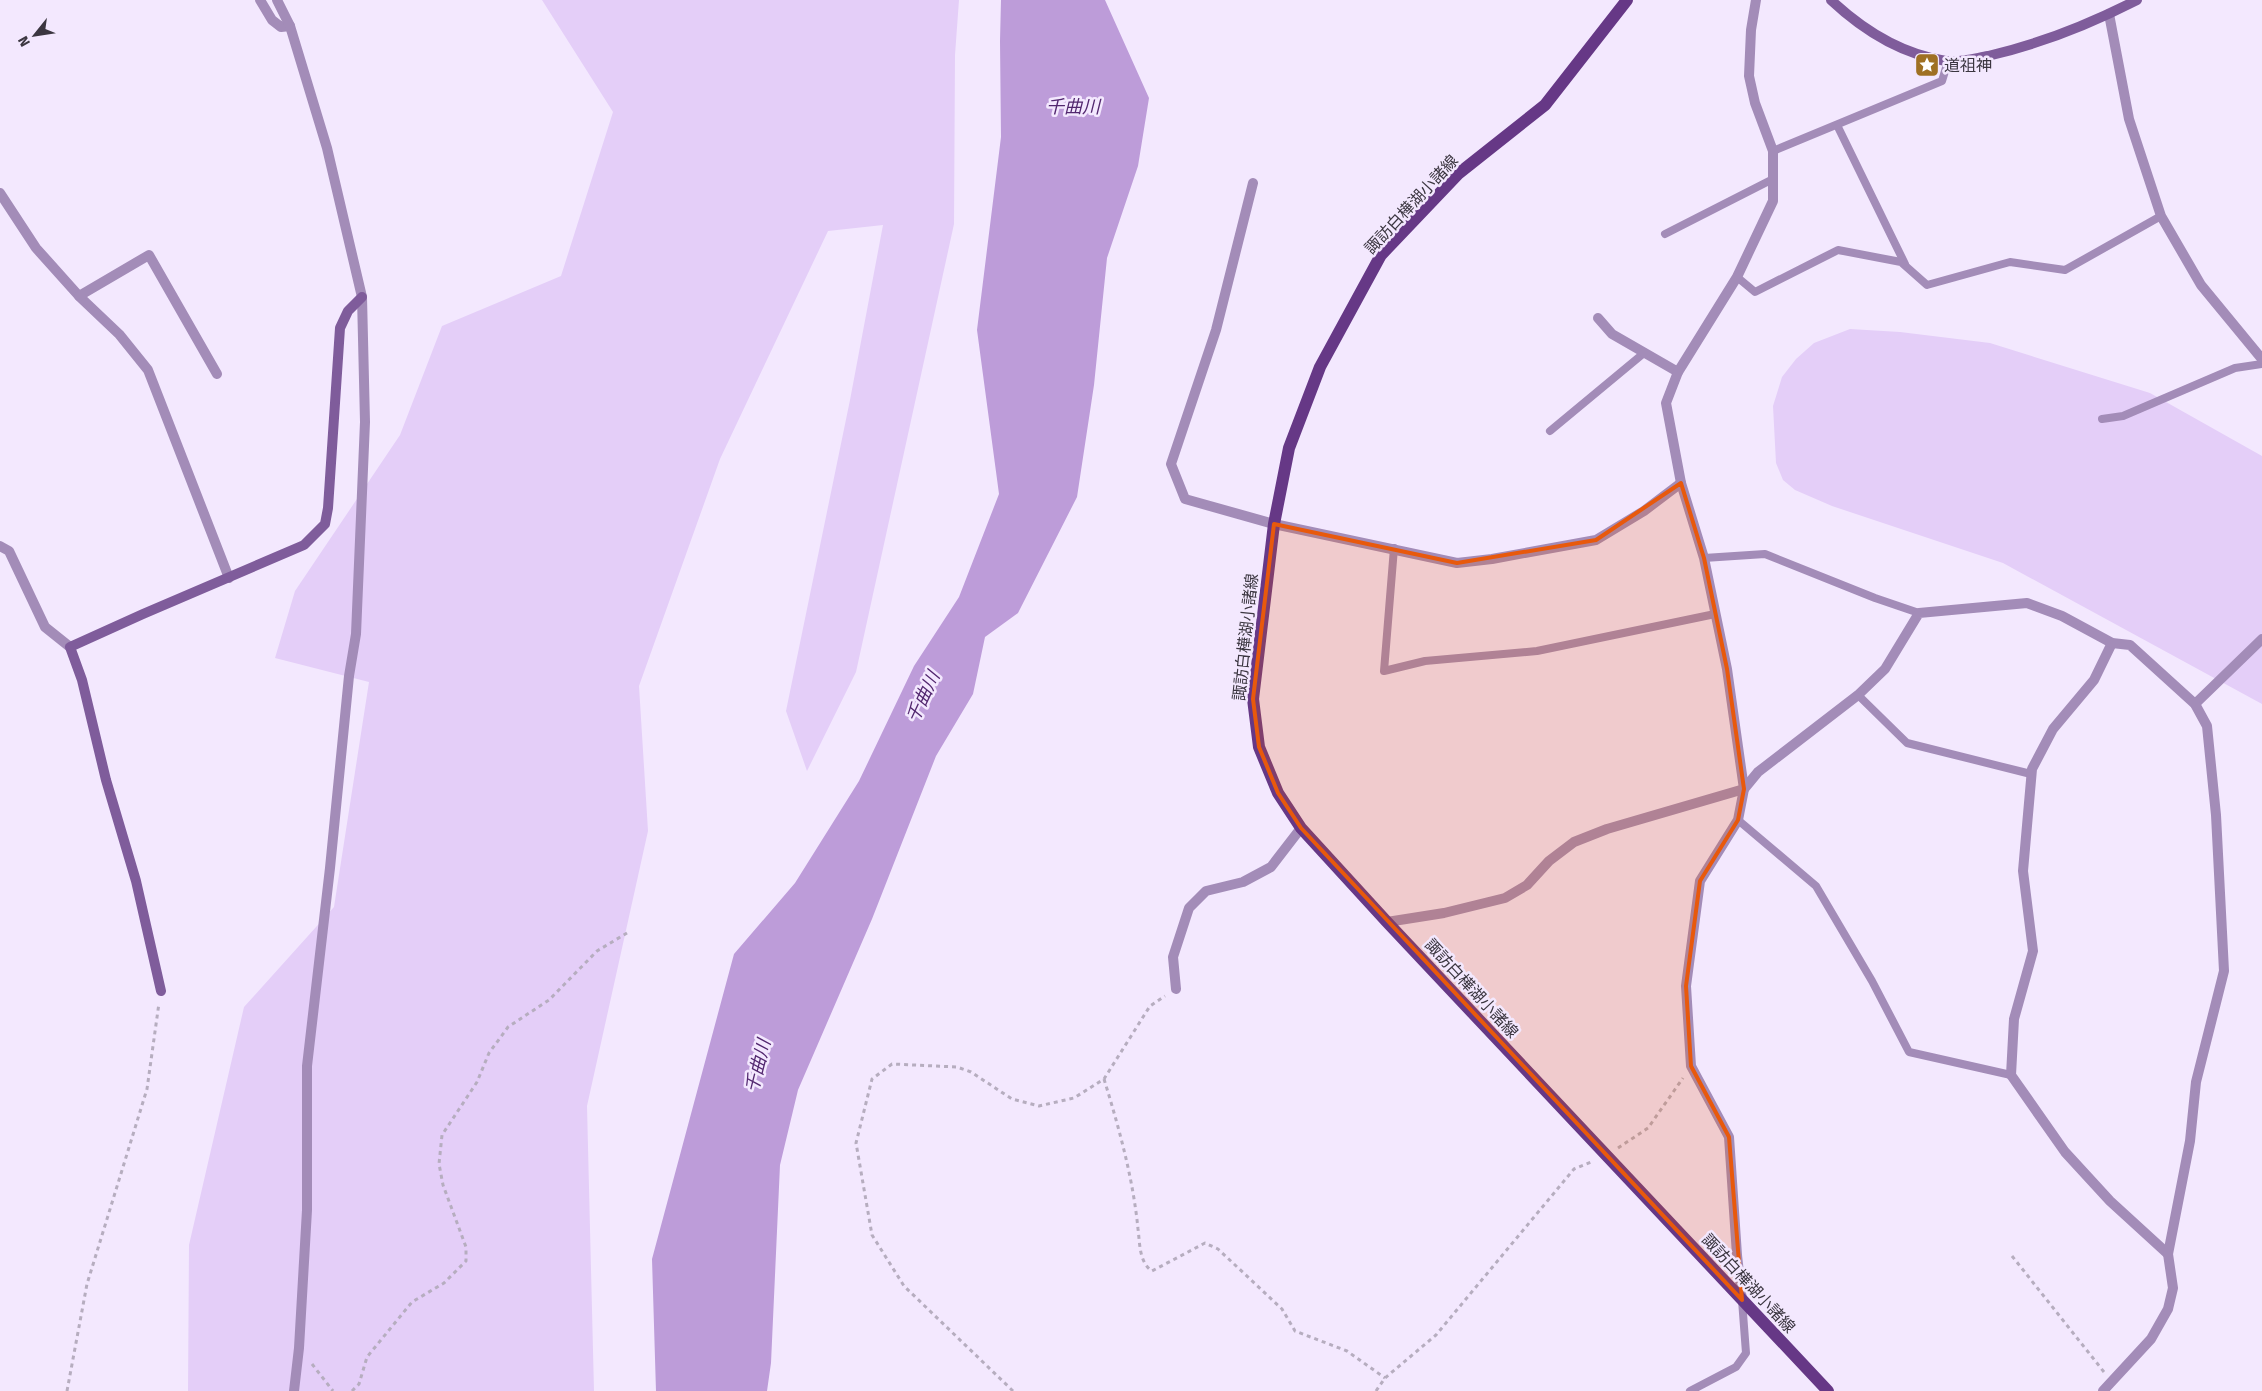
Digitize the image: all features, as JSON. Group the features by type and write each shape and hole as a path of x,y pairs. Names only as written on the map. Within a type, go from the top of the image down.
{"main road":[{"name":"諏訪白樺湖小諸線","path":"1627,0 1546,105 1458,174 1381,255 1320,367 1288,448 1274,524 1253,700 1258,747 1278,793 1301,828 1828,1391"}],"street":[{"path":"260,0 272,20 281,27 290,26"},
{"path":"277,0 290,26 327,148 362,297 365,422 356,634 348,676 330,868 307,1066 307,1210 299,1348 294,1391"},
{"path":"1742,1300 1729,1137 1691,1066 1686,986 1700,881 1738,820 1744,789 1727,669 1704,558 1681,483 1666,403 1678,372 1737,277 1773,201 1773,151 1755,103 1749,76 1751,30 1756,0"},
{"path":"1830,0 1853,21 1894,46 1948,61 1976,58 2025,47 2109,14 2137,0"},
{"path":"2109,14 2129,119 2161,216 2201,285 2262,359"},
{"path":"1253,183 1216,330 1171,464 1185,499 1274,524 1394,548 1457,563 1492,559 1596,540 1644,511 1681,483"},
{"path":"0,194 36,248 80,296 119,334 148,370 229,578"},
{"path":"80,296 149,255 217,374"},
{"path":"70,647 304,545 325,524 328,508 340,328 348,311 362,297"},
{"path":"1598,318 1612,334 1678,372"},
{"path":"0,546 9,551 45,627 70,647 82,680 106,780 136,881 161,991"},
{"path":"1387,922 1444,913 1505,898 1528,885 1548,861 1574,842 1607,829 1744,789 1758,772 1858,696 1885,669 1919,613 2027,603 2062,616 2112,643 2130,645 2195,704 2207,726 2216,815 2224,971 2196,1082 2190,1141 2168,1254 2173,1288 2168,1309 2151,1338 2103,1391"},
{"path":"2195,704 2262,639"},
{"path":"2112,643 2094,680 2053,729 2032,769 2023,871 2033,951 2014,1019 2011,1075 2066,1152 2110,1201 2168,1254"},
{"path":"1176,989 1172,957 1189,908 1206,892 1243,882 1271,867 1301,828"}],"lane":[{"path":"1773,151 1942,82 1948,61"},
{"path":"1836,125 1906,266"},
{"path":"1665,234 1773,178"},
{"path":"1737,277 1755,292 1838,250 1901,262 1927,285 2010,262 2065,270 2161,216"},
{"path":"1550,431 1644,353"},
{"path":"2102,420 2123,416 2235,368 2262,364"},
{"path":"1394,548 1384,671 1425,660 1537,651 1715,614"},
{"path":"1704,558 1765,554 1875,598 1919,613"},
{"path":"1858,696 1907,743 2031,774"},
{"path":"1738,820 1816,886 1872,981 1909,1052 2011,1075"},
{"path":"1690,1391 1736,1367 1746,1353 1742,1300"}],"path":[{"path":"352,1391 359,1384 367,1357 412,1302 444,1283 466,1261 466,1247 443,1185 439,1164 442,1135 477,1082 489,1052 508,1027 549,1000 597,951 627,933"},
{"path":"1013,1391 904,1286 872,1235 856,1143 872,1079 892,1064 957,1067 971,1072 1012,1099 1039,1106 1074,1098 1104,1080 1150,1006 1176,989"},
{"path":"67,1391 87,1284 147,1089 161,991"},
{"path":"1376,1391 1385,1378 1436,1335 1574,1168 1608,1155 1648,1128 1691,1066"},
{"path":"1104,1080 1119,1130 1136,1207 1141,1253 1145,1266 1152,1271 1205,1244 1218,1250 1282,1309 1295,1331 1347,1351 1385,1378"},
{"path":"2012,1256 2112,1382"},
{"path":"299,1348 333,1391"}],"highlighted area":[{"path":"1681,483 1704,558 1727,669 1744,789 1738,820 1700,881 1686,986 1691,1066 1729,1137 1742,1300 1387,922 1301,828 1278,793 1259,747 1253,699 1274,524 1457,563 1596,540"}],"shaded area":[{"path":"542,0 959,0 955,55 954,224 856,672 807,771 786,711 850,400 883,225 828,231 720,459 639,686 648,831 587,1106 594,1391 188,1391 189,1245 244,1007 334,907 369,682 275,658 295,591 400,435 442,326 561,276 613,112"},
{"path":"1850,329 1900,332 1990,343 2150,393 2262,456 2262,704 2003,563 1832,506 1795,490 1783,480 1776,463 1773,406 1782,377 1796,359 1814,343"}],"water":[{"name":"千曲川","path":"1001,0 1105,0 1149,98 1138,166 1107,258 1094,385 1077,497 1018,613 985,637 973,694 936,756 872,919 798,1090 780,1165 771,1363 767,1391 656,1391 652,1259 734,954 795,883 859,781 914,666 959,597 999,494 977,330 1001,137"}],"place":[{"name":"道祖神","path":"1927,65"}]}
